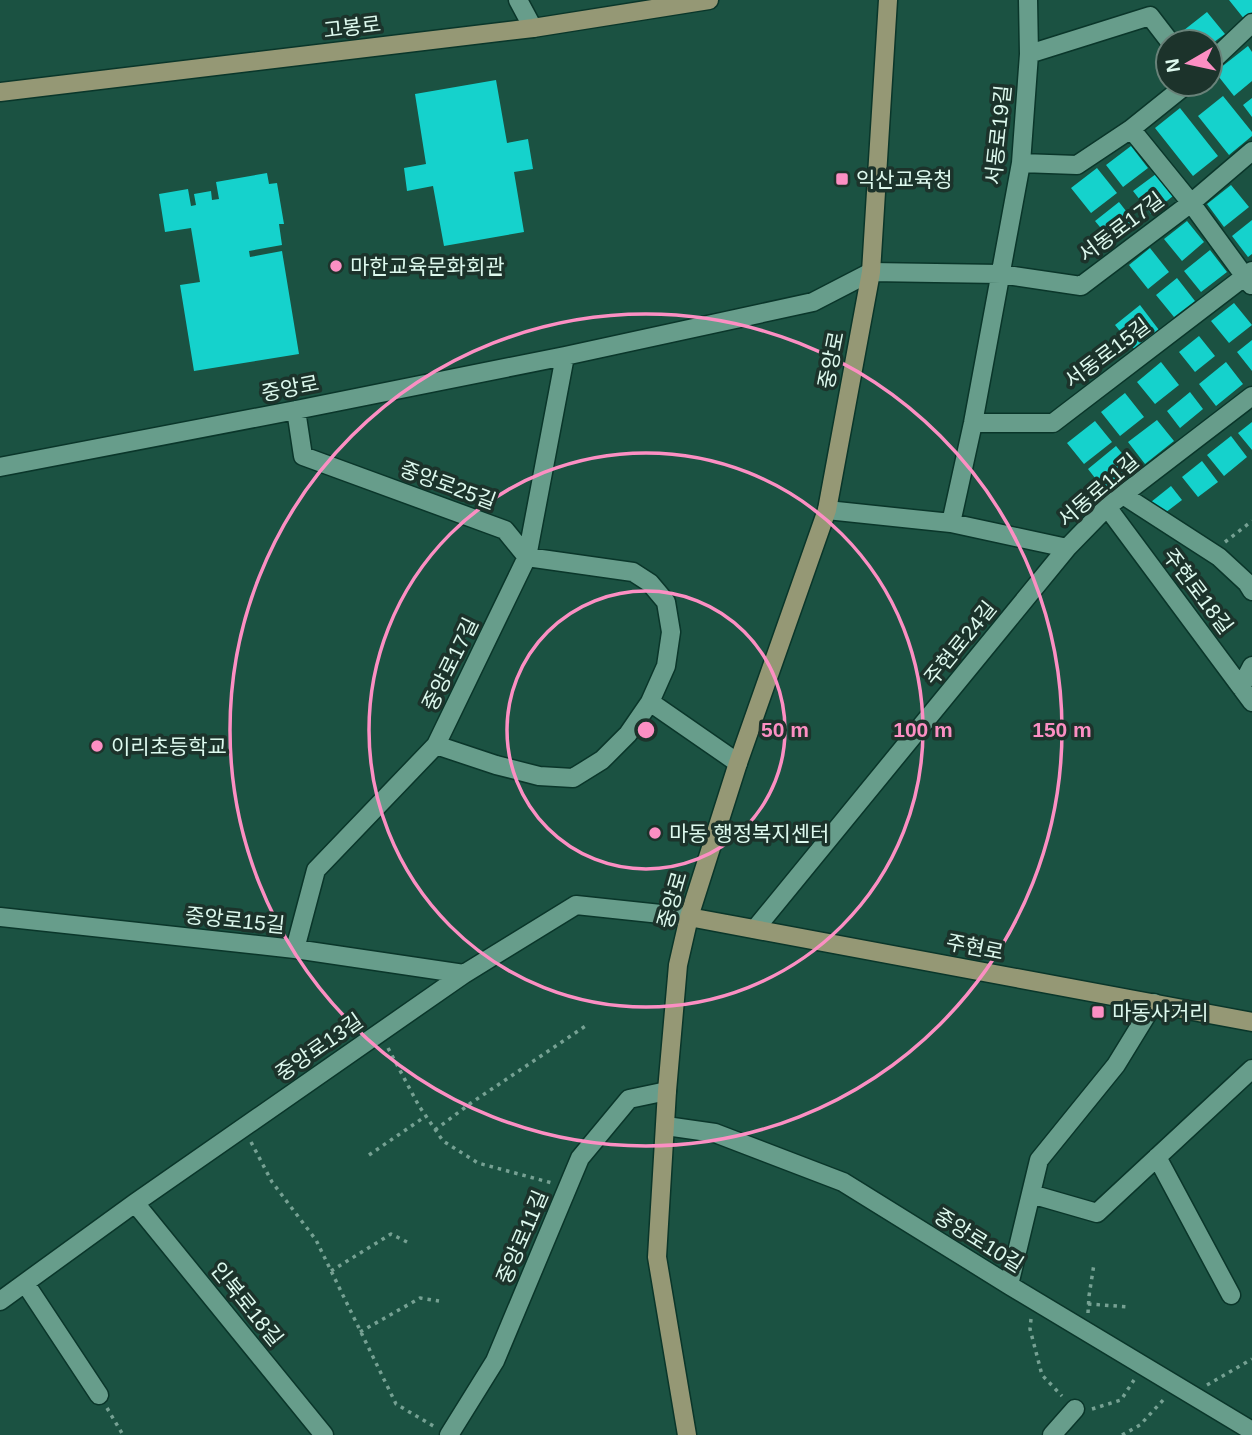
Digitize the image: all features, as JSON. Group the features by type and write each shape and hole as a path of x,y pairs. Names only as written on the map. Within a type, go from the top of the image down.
{"street":[{"path":"518,0 533,28"},
{"name":"고봉로","path":"0,92 533,28 709,0"},
{"name":"중앙로","path":"687,1435 657,1257 677,965 689,917 738,763 827,510 871,272 888,0"},
{"name":"서동로19길","path":"951,523 973,423 1021,163 1029,54 1028,0"},
{"path":"1029,54 1150,16 1159,28"},
{"path":"1224,50 1252,23"},
{"path":"1021,163 1077,165 1131,130 1170,98"},
{"path":"1131,130 1250,278"},
{"name":"서동로17길","path":"999,274 1081,286 1191,203 1252,151"},
{"path":"871,272 999,274"},
{"name":"중앙로","path":"0,467 565,356 813,302 871,272"},
{"name":"서동로15길","path":"973,423 1053,423 1250,278"},
{"name":"중앙로17길","path":"295,949 316,870 436,745 527,557 565,356"},
{"name":"서동로11길","path":"827,510 951,523 1067,548 1107,507 1252,396"},
{"name":"중앙로25길","path":"296,410 303,456 505,530 527,557"},
{"path":"1123,495 1212,552 1247,583 1252,591"},
{"name":"주현로18길","path":"1107,507 1247,695"},
{"name":"주현로24길","path":"755,929 1067,548"},
{"path":"436,745 538,776 573,778 602,760 628,734 650,702 666,666 671,632 666,602 650,583 633,572 527,557"},
{"path":"1247,695 1252,666"},
{"path":"650,702 738,763"},
{"name":"중앙로13길","path":"0,1301 135,1203 464,974 576,905 689,917"},
{"name":"중앙로15길","path":"0,917 295,949 464,974"},
{"name":"주현로","path":"689,917 1252,1021"},
{"path":"1009,1285 1039,1160 1116,1065 1154,1003"},
{"path":"1031,1194 1097,1213 1252,1069"},
{"name":"중앙로11길","path":"449,1435 495,1361 580,1158 629,1099 667,1091"},
{"name":"중앙로10길","path":"666,1126 715,1133 843,1182 1252,1431"},
{"path":"1157,1157 1231,1295"},
{"name":"인북로18길","path":"135,1203 324,1435"},
{"path":"25,1283 99,1395"},
{"path":"1052,1435 1075,1409"}],"path":[{"path":"1212,552 1252,521"},
{"path":"435,1130 471,1102 587,1026"},
{"path":"380,1033 419,1106 443,1141 478,1163 568,1187"},
{"path":"369,1155 426,1116"},
{"path":"243,1128 272,1182 316,1240 396,1404 449,1435"},
{"path":"331,1271 391,1234 407,1242"},
{"path":"1088,1333 1088,1304 1094,1264"},
{"path":"360,1332 420,1298 439,1301"},
{"path":"1034,1300 1030,1329 1042,1375 1076,1411 1098,1408 1121,1400 1143,1366"},
{"path":"1088,1304 1129,1307"},
{"path":"1122,1435 1140,1425 1160,1405 1182,1390 1252,1359"},
{"path":"99,1395 123,1435"}],"building":[{"path":"1229,0 1252,0 1252,14 1245,20"},
{"path":"1207,12 1220,28 1187,28"},
{"path":"1248,46 1252,52 1252,81 1234,96 1224,83 1224,65"},
{"path":"496,80 507,143 528,139 533,169 514,172 524,232 444,246 433,186 407,191 404,168 426,164 415,94"},
{"path":"1224,97 1252,132 1252,136 1229,155 1198,116"},
{"path":"1252,98 1252,117 1243,105"},
{"path":"1180,108 1218,156 1193,176 1155,128"},
{"path":"1131,146 1148,168 1123,187 1106,165"},
{"path":"1097,168 1117,193 1091,213 1071,188"},
{"path":"267,173 269,184 277,183 284,224 279,224 282,245 249,251 250,257 282,251 299,354 194,371 180,285 200,282 191,228 165,232 159,194 188,189 191,206 196,205 194,194 211,191 212,200 219,199 216,182"},
{"path":"1156,174 1173,196 1151,214 1133,191"},
{"path":"1231,185 1249,207 1224,227 1207,204"},
{"path":"1119,202 1137,225 1114,244 1095,221"},
{"path":"1252,220 1252,254 1248,257 1232,236"},
{"path":"1187,221 1204,242 1182,261 1164,239"},
{"path":"1150,248 1169,272 1148,289 1129,265"},
{"path":"1210,250 1227,272 1201,292 1184,271"},
{"path":"1177,278 1195,301 1174,317 1156,295"},
{"path":"1234,303 1252,325 1229,343 1211,321"},
{"path":"1140,305 1159,330 1135,350 1115,325"},
{"path":"1199,336 1215,356 1195,372 1179,352"},
{"path":"1252,340 1252,371 1237,352"},
{"path":"1161,362 1179,385 1155,404 1137,382"},
{"path":"1226,362 1243,384 1216,406 1199,384"},
{"path":"1190,392 1203,409 1180,428 1167,411"},
{"path":"1125,393 1144,417 1120,436 1101,412"},
{"path":"1157,420 1174,441 1145,464 1128,442"},
{"path":"1095,421 1112,442 1084,464 1067,443"},
{"path":"1252,422 1252,450 1238,433"},
{"path":"1231,436 1247,457 1224,476 1207,455"},
{"path":"1116,446 1134,468 1105,491 1088,469"},
{"path":"1202,461 1218,482 1198,497 1182,477"},
{"path":"1171,486 1182,500 1161,516 1151,502"}],"place":[{"name":"익산교육청","path":"842,179"},
{"name":"마한교육문화회관","path":"336,266"},
{"name":"이리초등학교","path":"97,746"},
{"name":"마동 행정복지센터","path":"655,833"},
{"name":"마동사거리","path":"1098,1012"}]}
